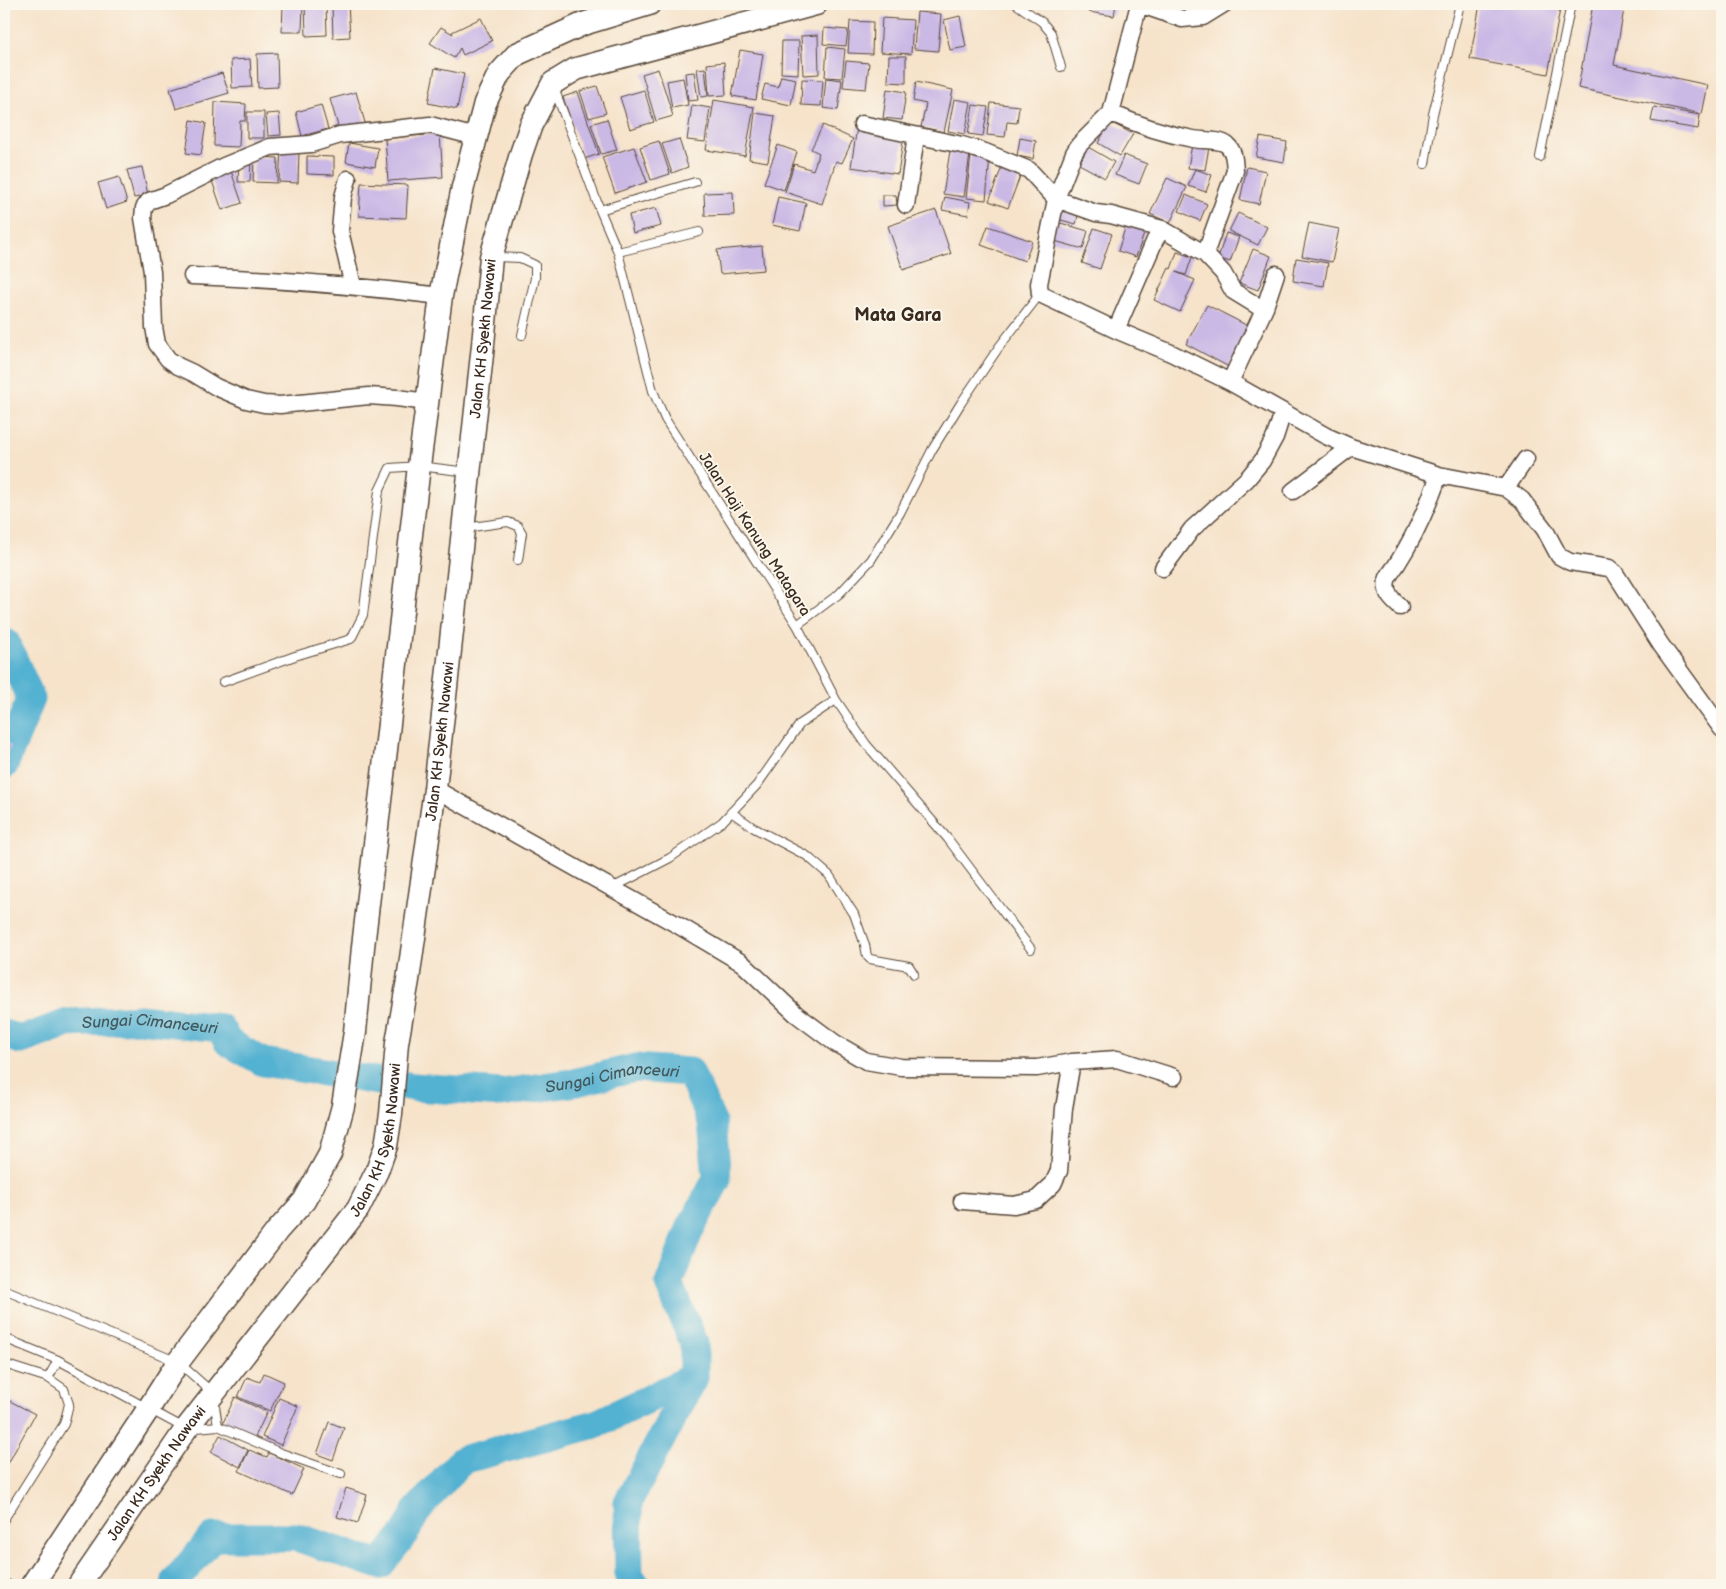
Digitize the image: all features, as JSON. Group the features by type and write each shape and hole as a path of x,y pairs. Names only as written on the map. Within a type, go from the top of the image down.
{"main road":[{"path":"32,1585 178,1362 277,1231 304,1202 330,1154 343,1106 355,1032 419,466 441,296 463,187 485,103 499,74 517,54 583,24 650,4"},
{"path":"553,83 576,69 816,4"},
{"name":"Jalan KH Syekh Nawawi","path":"79,1585 186,1429 358,1208 377,1171 386,1146 391,1114 397,1043 435,789 491,257 521,154 553,83"}],"street":[{"path":"1224,4 1203,17 1182,19 1139,4 1111,113 1079,145 1056,199 1039,284 1040,294 1116,330 1171,353 1230,382 1326,436 1351,447 1440,475 1506,488 1522,500 1545,530 1559,556 1570,562 1609,568 1615,573 1660,645 1716,711 1722,728"},
{"path":"1111,113 1141,126 1154,128 1176,136 1224,143 1231,150 1235,171 1204,254"},
{"path":"862,124 962,145 1017,164 1029,170 1056,199 1096,213 1162,229 1204,254 1223,273 1233,291 1264,310"},
{"path":"428,402 369,396 280,405 264,404 246,400 168,360 157,344 154,328 152,272 143,218 144,208 149,202 224,166 270,147 312,144 340,135 430,125 476,137"},
{"path":"906,205 916,136"},
{"path":"348,179 343,197 340,230 353,286"},
{"path":"1116,330 1155,240 1162,229"},
{"path":"1230,382 1264,310 1276,274"},
{"path":"192,276 272,279 441,296"},
{"path":"1163,568 1192,530 1247,479 1262,461 1275,437 1284,412"},
{"path":"1293,491 1351,447"},
{"path":"1506,488 1526,459"},
{"path":"1400,607 1392,600 1386,588 1387,579 1398,564 1421,520 1440,475"},
{"path":"435,789 742,963 796,1014 835,1043 866,1061 901,1067 1036,1068 1072,1062 1117,1059 1174,1077"},
{"path":"962,1201 1014,1205 1036,1200 1053,1184 1059,1171 1064,1108 1072,1062"}],"lane":[{"path":"1016,4 1042,22 1051,33 1061,67"},
{"path":"1425,164 1433,114 1460,4"},
{"path":"1540,157 1572,4"},
{"name":"Jalan Haji Kanung Matagara","path":"553,83 600,210 618,252 653,391 665,419 798,625 836,700 866,744 948,838 1031,949"},
{"path":"600,210 696,182"},
{"path":"618,252 699,232"},
{"path":"491,257 520,258 535,265 535,278 522,335"},
{"path":"798,625 840,594 871,560 900,513 932,450 961,403 1013,328 1040,294"},
{"path":"223,682 295,656 351,639 363,614 379,491 390,468 419,466 468,472"},
{"path":"463,528 508,522 518,526 522,533 518,560"},
{"path":"612,888 670,858 722,822 757,785 800,724 836,700"},
{"path":"731,812 754,828 807,856 829,875 854,914 867,956 870,959 909,966 914,974"},
{"path":"4,1290 178,1362 213,1393 218,1426"},
{"path":"4,1338 58,1360 186,1429 218,1426 281,1453 341,1474"},
{"path":"48,1378 58,1360"},
{"path":"4,1364 48,1378 64,1389 69,1404 64,1424 4,1519"},
{"path":"4,1582 9,1585"}],"building":[{"path":"283,4 303,4 302,32 282,32"},
{"path":"305,4 326,4 327,35 306,36"},
{"path":"332,4 348,4 350,37 333,38"},
{"path":"1091,4 1116,4 1114,16 1089,12"},
{"path":"1480,4 1561,4 1548,74 1470,59"},
{"path":"1593,4 1625,4 1614,65 1708,85 1702,114 1578,88"},
{"path":"917,12 941,14 938,51 914,49"},
{"path":"960,16 966,47 950,50 944,20"},
{"path":"481,18 492,41 463,55 460,48 454,58 430,43 441,27 453,34 452,32"},
{"path":"882,18 913,20 911,54 880,52"},
{"path":"850,21 873,22 872,54 848,53"},
{"path":"824,28 848,30 846,46 823,44"},
{"path":"818,35 819,74 803,75 801,36"},
{"path":"782,41 799,41 798,74 781,73"},
{"path":"827,47 845,49 842,78 825,77"},
{"path":"740,50 763,54 756,100 732,96"},
{"path":"277,53 278,87 258,88 257,54"},
{"path":"889,56 906,56 906,83 888,82"},
{"path":"250,59 252,87 232,88 231,60"},
{"path":"846,61 869,63 866,89 843,87"},
{"path":"724,62 726,95 709,96 707,64"},
{"path":"435,68 464,74 457,109 428,103"},
{"path":"705,68 708,96 701,97 697,69"},
{"path":"658,69 673,116 656,121 642,74"},
{"path":"694,72 698,100 688,101 685,73"},
{"path":"222,73 229,93 176,109 170,89"},
{"path":"781,76 796,79 791,105 761,99 765,84 778,87"},
{"path":"683,78 688,105 672,108 667,81"},
{"path":"826,78 842,80 838,110 823,108"},
{"path":"802,79 823,80 821,106 801,105"},
{"path":"916,82 953,90 944,132 921,127 926,104 913,101"},
{"path":"597,86 606,113 589,118 580,91"},
{"path":"887,89 906,92 902,120 883,118"},
{"path":"644,90 654,122 630,129 620,97"},
{"path":"356,92 366,126 340,133 330,99"},
{"path":"578,92 599,154 584,159 563,97"},
{"path":"954,99 971,102 965,134 948,131"},
{"path":"714,100 754,107 745,156 706,150"},
{"path":"215,102 246,104 245,121 240,121 239,147 214,146"},
{"path":"991,103 1019,106 1017,123 1007,122 1005,137 987,135"},
{"path":"321,105 328,129 302,136 296,112"},
{"path":"692,105 710,108 705,142 687,140"},
{"path":"973,105 988,107 983,136 968,134"},
{"path":"1654,107 1700,115 1698,129 1651,121"},
{"path":"247,112 264,112 264,138 247,138"},
{"path":"279,113 281,135 268,136 266,114"},
{"path":"755,113 775,116 768,162 749,159"},
{"path":"607,119 617,150 601,154 591,124"},
{"path":"191,120 206,123 201,155 186,153"},
{"path":"1110,122 1133,134 1120,156 1098,143"},
{"path":"823,125 853,139 842,163 836,161 822,204 785,192 794,164 813,170 819,153 811,149"},
{"path":"857,127 904,135 898,174 851,167"},
{"path":"440,134 443,177 388,181 385,138"},
{"path":"1260,137 1287,142 1284,162 1256,157"},
{"path":"1020,138 1036,141 1033,159 1017,156"},
{"path":"679,139 688,167 672,173 662,144"},
{"path":"659,141 670,174 651,180 640,147"},
{"path":"349,143 378,148 375,167 346,162"},
{"path":"1192,144 1209,147 1205,170 1188,168"},
{"path":"778,145 797,152 784,190 764,183"},
{"path":"634,147 647,182 615,193 602,157"},
{"path":"1088,147 1114,162 1105,178 1079,164"},
{"path":"281,150 299,151 298,183 279,182"},
{"path":"950,151 970,154 964,197 943,194"},
{"path":"971,155 990,157 986,200 966,198"},
{"path":"1124,155 1147,164 1139,184 1115,175"},
{"path":"307,156 334,157 334,175 307,174"},
{"path":"254,157 278,158 277,183 253,182"},
{"path":"239,160 251,160 250,182 238,182"},
{"path":"1003,164 1022,171 1008,208 989,201"},
{"path":"142,167 148,195 134,198 127,170"},
{"path":"1247,167 1266,171 1259,204 1240,200"},
{"path":"1195,169 1212,175 1206,192 1188,186"},
{"path":"231,171 242,203 222,210 211,178"},
{"path":"119,177 127,202 106,209 98,183"},
{"path":"1167,178 1187,187 1170,223 1150,214"},
{"path":"361,183 408,185 406,218 359,216"},
{"path":"733,192 734,215 705,216 704,193"},
{"path":"883,195 896,195 897,205 883,206"},
{"path":"1186,195 1207,204 1200,221 1179,211"},
{"path":"778,197 806,203 800,231 772,225"},
{"path":"945,197 970,202 968,215 942,210"},
{"path":"1061,203 1080,208 1076,224 1057,219"},
{"path":"656,208 661,226 633,233 629,215"},
{"path":"936,210 951,254 903,270 888,226"},
{"path":"1238,213 1267,227 1258,245 1229,231"},
{"path":"1057,222 1088,231 1083,249 1051,240"},
{"path":"1309,223 1339,229 1332,262 1302,256"},
{"path":"1126,225 1145,231 1136,257 1118,251"},
{"path":"988,226 1032,241 1025,261 981,245"},
{"path":"1094,228 1112,234 1100,269 1082,263"},
{"path":"1226,233 1239,237 1230,262 1218,258"},
{"path":"762,246 764,270 720,274 717,250"},
{"path":"1253,249 1271,256 1258,290 1239,283"},
{"path":"1177,252 1192,257 1186,275 1176,272 1195,280 1180,312 1154,300 1169,268 1171,269"},
{"path":"1296,258 1328,263 1324,286 1293,281"},
{"path":"1207,305 1250,327 1229,367 1186,344"},
{"path":"4,741 11,746 4,756"},
{"path":"264,1373 284,1382 270,1411 238,1397 247,1377 260,1382"},
{"path":"235,1397 267,1412 254,1439 222,1425"},
{"path":"4,1398 35,1414 4,1471"},
{"path":"279,1398 298,1406 281,1445 262,1437"},
{"path":"329,1422 344,1428 333,1460 317,1454"},
{"path":"220,1435 248,1450 240,1467 211,1452"},
{"path":"249,1450 267,1457 269,1453 304,1469 292,1495 239,1471"},
{"path":"346,1488 367,1495 358,1523 337,1517"}],"waterway":[{"name":"Sungai Cimanceuri","path":"4,644 6,643 31,699 4,765"},
{"name":"Sungai Cimanceuri","path":"4,1034 21,1040 68,1023 140,1019 220,1028 228,1042 263,1062 414,1087 502,1093 577,1082 635,1068 690,1072 712,1122 717,1179 690,1229 669,1284 694,1343 694,1377 596,1424 462,1460 418,1509 405,1533 380,1565 296,1537 213,1537 176,1580 175,1585"},
{"path":"636,1585 629,1575 628,1502 694,1377"}],"district":[{"name":"Mata Gara","path":"898,315"}]}
